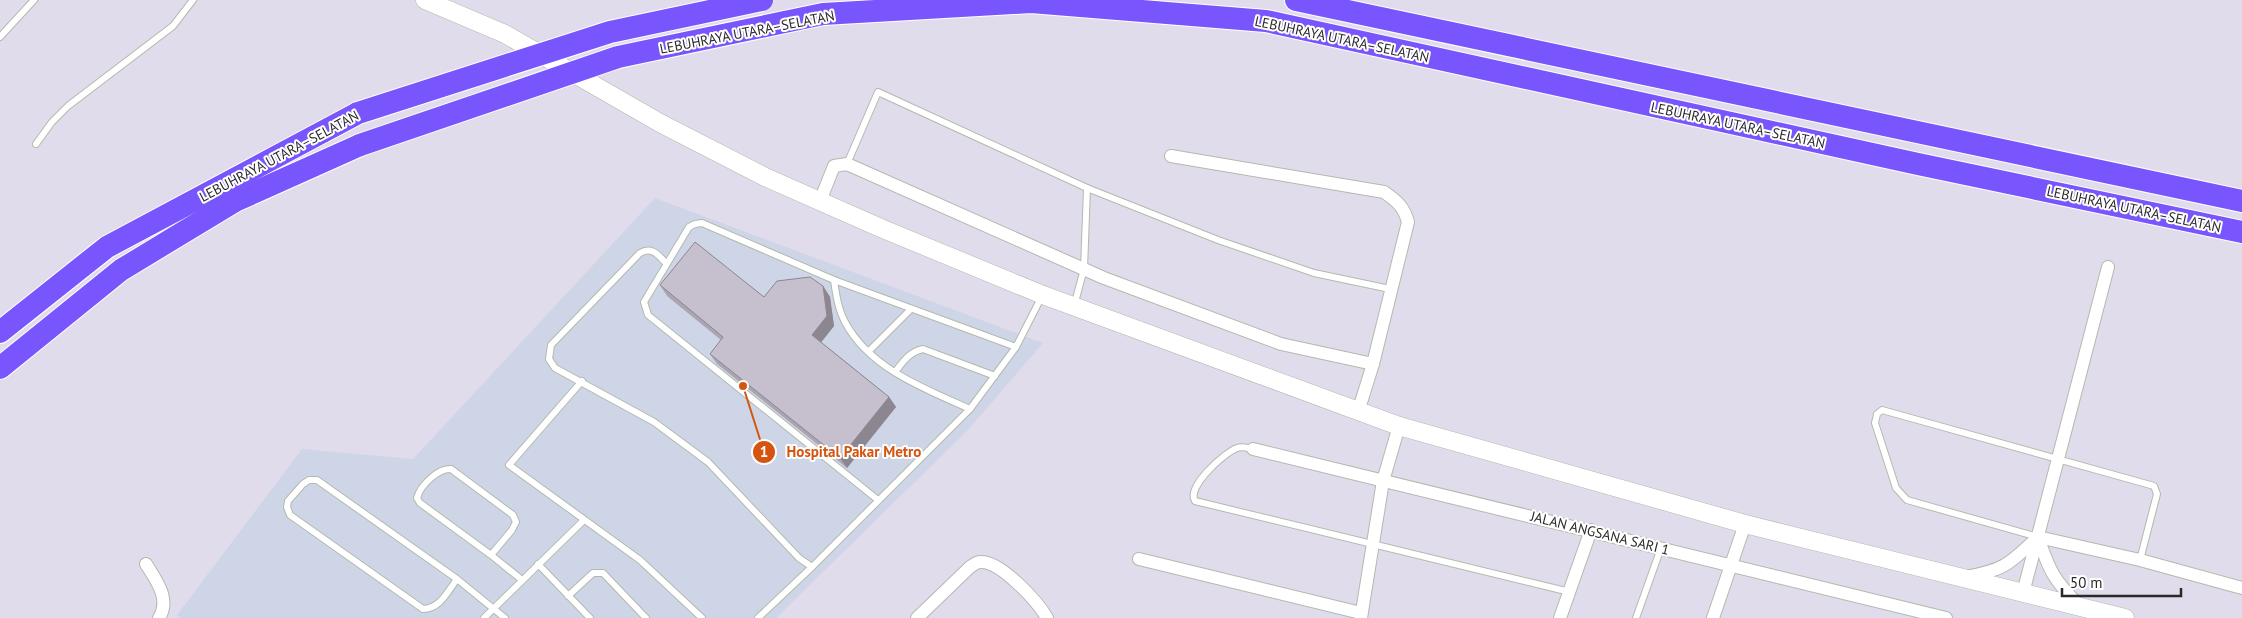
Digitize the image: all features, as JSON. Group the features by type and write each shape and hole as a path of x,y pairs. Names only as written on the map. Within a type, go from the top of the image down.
{"highway":[{"name":"LEBUHRAYA UTARA–SELATAN","path":"0,332 107,247 358,113 610,32 762,0"},
{"name":"LEBUHRAYA UTARA–SELATAN","path":"1296,0 2242,201"},
{"name":"LEBUHRAYA UTARA–SELATAN","path":"0,368 121,270 235,201 360,145 618,57 823,14 1032,2 1266,21 1918,164 2242,232"}],"main road":[{"path":"425,0 505,34 702,145 765,177 1043,295 1297,387 1358,412 1399,426 1745,524 2125,618"}],"street":[{"path":"1171,156 1384,192 1396,200 1405,211 1408,222 1373,364 1358,412"},
{"path":"820,201 834,166 847,164 1084,269 1281,344 1373,364"},
{"path":"2023,592 2108,267"},
{"path":"1139,559 1361,615 1383,480 1399,426"},
{"name":"JALAN ANGSANA SARI 1","path":"1253,449 1946,618"},
{"path":"1713,618 1745,524"},
{"path":"1560,618 1591,530"},
{"path":"2038,537 2140,560 2242,588"},
{"path":"1962,577 1990,572 2004,567 2038,537"},
{"path":"2038,537 2053,578 2081,607"},
{"path":"917,618 970,567 981,562 995,565 1012,579 1039,605 1047,618"},
{"path":"146,564 160,586 163,598 163,611 159,618"}],"lane":[{"path":"0,37 34,0"},
{"path":"36,144 52,122 68,106 172,26 193,0"},
{"path":"847,164 878,92 1086,188 1272,260 1314,273 1390,289"},
{"path":"1074,307 1084,269 1086,188"},
{"path":"878,500 648,315 644,302 689,227 702,223 834,280 1016,347"},
{"path":"666,263 651,250 645,250 640,253 552,345 549,359 555,368 582,381 654,422 708,462 799,558 812,567"},
{"path":"834,280 844,321 869,351 895,372 938,395 970,409"},
{"path":"758,618 812,567 970,409 1016,347 1043,295"},
{"path":"869,351 911,309"},
{"path":"895,372 908,356 915,351 923,350 995,376"},
{"path":"582,381 509,465 640,560 702,618"},
{"path":"2038,537 1907,500 1896,488 1875,419 1882,410 2154,486 2157,494 2140,560"},
{"path":"1253,449 1239,447 1225,456 1200,480 1192,496 1195,501 1570,592"},
{"path":"491,555 512,530 516,522 513,514 451,469 444,468 418,492 417,498 522,580"},
{"path":"457,579 437,605 430,609 423,609 290,515 287,508 288,501 303,484 309,480 317,480 457,579 505,618"},
{"path":"484,618 584,520"},
{"path":"1636,618 1661,548"},
{"path":"538,564 590,618"},
{"path":"568,596 593,573 603,573 646,618"}],"shaded area":[{"path":"655,198 1043,343 968,430 776,618 181,618 177,615 302,449 413,459"}],"building":[{"path":"695,242 764,297 777,281 810,277 823,286 827,316 812,335 889,397 840,458 710,354 723,337 660,285"}],"place":[{"name":"Hospital Pakar Metro","path":"743,386"}]}
